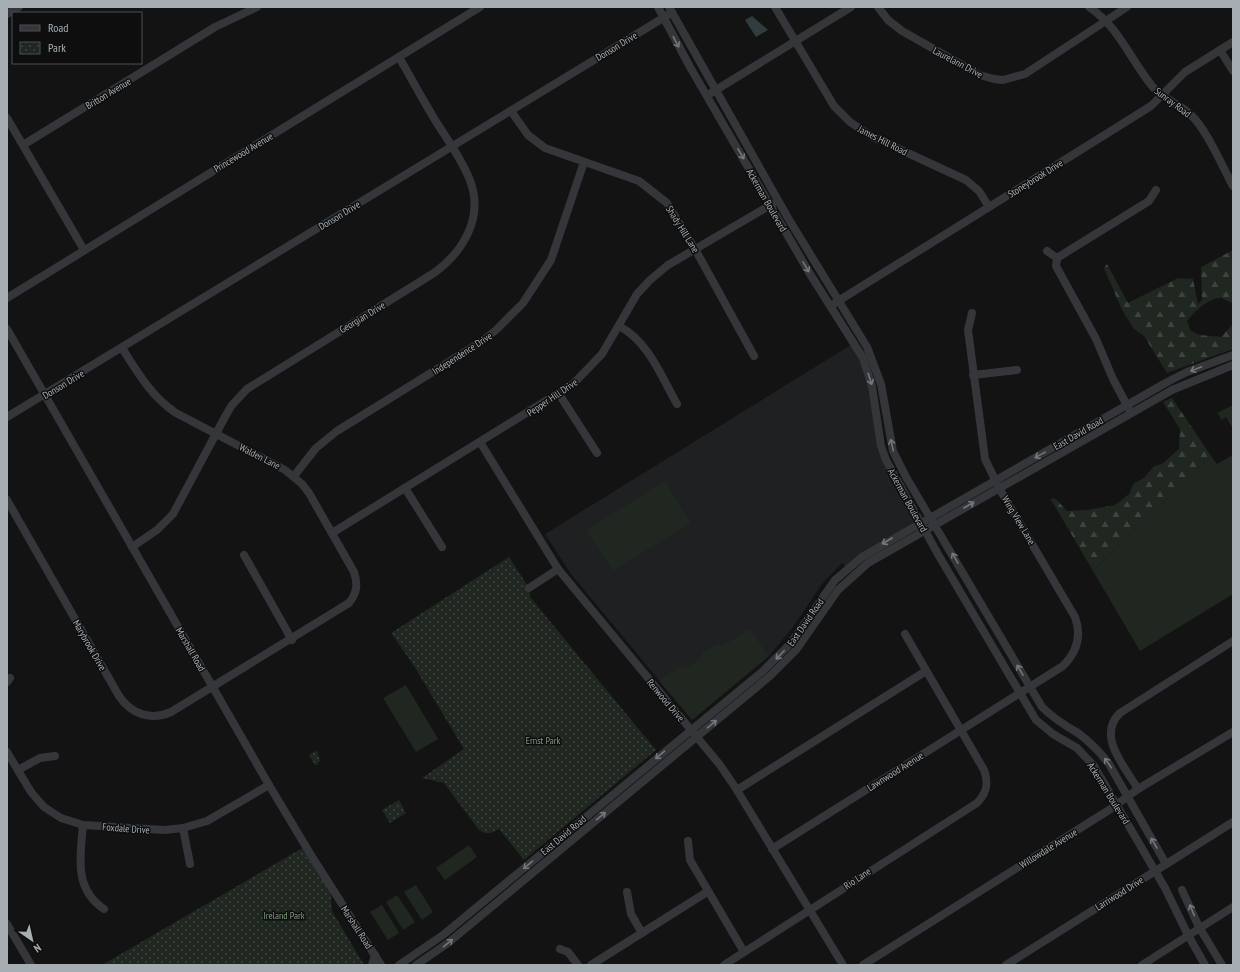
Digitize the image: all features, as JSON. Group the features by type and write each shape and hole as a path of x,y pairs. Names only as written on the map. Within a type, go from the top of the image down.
{"street":[{"path":"7,14 19,7"},
{"name":"Britton Avenue","path":"23,145 215,27 257,7"},
{"name":"Princewood Avenue","path":"7,298 480,7"},
{"name":"Ackerman Boulevard","path":"658,7 706,96 830,306 863,358 872,386 883,452 920,522 1032,715 1043,727 1077,748 1094,766 1155,871 1188,936 1205,965"},
{"name":"James Hill Road","path":"775,7 824,92 837,109 850,122 871,136 966,180 979,191 989,207"},
{"path":"706,96 851,7"},
{"name":"Laurelann Drive","path":"878,7 888,20 902,31 972,72 994,79 1009,79 1024,74 1127,7"},
{"name":"Sunray Road","path":"1089,7 1106,21 1118,34 1147,80 1162,96 1183,108 1196,120 1233,186"},
{"name":"Ackerman Boulevard","path":"670,10 778,201 854,323 875,364 889,419 890,440 893,451 929,517 1042,706 1052,717 1078,734 1099,751 1109,764 1166,864"},
{"name":"Donson Drive","path":"7,418 452,147 663,17 670,10"},
{"name":"Stoneybrook Drive","path":"830,306 1151,106 1185,72 1233,42"},
{"path":"1220,50 1233,71"},
{"name":"Georgian Drive","path":"132,546 157,530 173,514 232,405 247,388 434,273 453,258 467,238 473,219 474,208 470,179 399,57"},
{"name":"Shady Hill Lane","path":"511,110 522,127 536,142 554,152 626,176 654,191 674,213 754,356"},
{"path":"7,118 84,250"},
{"name":"Independence Drive","path":"294,476 326,439 481,342 519,308 532,292 550,260 584,162"},
{"path":"1057,258 1149,201 1156,190"},
{"name":"Pepper Hill Drive","path":"332,533 573,384 593,365 638,294 650,280 668,265 778,201"},
{"path":"1047,251 1057,258"},
{"path":"1057,258 1056,266 1096,339 1113,379 1128,404 1131,414"},
{"name":"Wing View Lane","path":"972,313 968,330 982,450 999,488 1069,605 1078,624 1078,640 1076,648 1069,660 1019,694"},
{"path":"619,326 641,342 677,404"},
{"name":"Marshall Road","path":"7,329 213,688 314,860 381,965"},
{"name":"Walden Lane","path":"122,348 144,383 156,398 176,413 276,464 294,476 309,493 354,572 357,586 354,597"},
{"name":"East David Road","path":"416,965 448,943 571,840 763,671 782,653 797,635 824,594 847,569 862,557 920,522 1187,372 1233,356"},
{"name":"East David Road","path":"399,965 443,935 565,833 785,663 836,594 868,563 1165,394 1204,376 1233,365"},
{"path":"973,375 1017,370"},
{"path":"559,394 597,453"},
{"path":"1128,404 1140,404 1155,396 1165,394"},
{"name":"Renwood Drive","path":"480,442 558,569 720,765 737,790 843,965"},
{"path":"405,488 442,547"},
{"name":"Marybrook Drive","path":"7,500 120,696 128,706 144,715 159,716 171,712 345,607 354,597"},
{"path":"244,555 292,640"},
{"path":"529,588 558,569"},
{"path":"905,634 961,730"},
{"path":"1138,789 1113,747 1109,734 1112,722 1120,713 1233,641"},
{"path":"737,790 926,671"},
{"name":"Lawnwood Avenue","path":"772,849 1019,694"},
{"name":"Rio Lane","path":"724,965 977,803 986,788 986,776 961,730"},
{"name":"Willowdale Avenue","path":"863,965 1116,805 1138,789 1233,732"},
{"name":"Foxdale Drive","path":"7,752 31,792 44,807 61,818 83,825 165,830 183,828 207,821 270,785"},
{"path":"18,770 40,758 55,756"},
{"name":"Larriwood Drive","path":"1006,965 1233,822"},
{"path":"83,825 80,864 82,882 90,896 104,909"},
{"path":"183,828 190,864"},
{"path":"565,833 571,840"},
{"path":"688,840 690,860 707,892 744,952"},
{"path":"1182,890 1200,928 1222,965"},
{"path":"627,892 631,914 642,932"},
{"path":"591,965 707,892"},
{"path":"1142,965 1233,907"},
{"path":"7,924 31,965"},
{"path":"560,949 568,952 578,965"},
{"path":"372,965 375,955"}],"shaded area":[{"path":"752,16 768,30 756,37 745,20"},
{"path":"854,343 863,358 881,446 920,522 847,569 842,563 822,584 793,627 769,656 692,720 571,574 545,534"}],"green space":[{"path":"1233,250 1233,303 1221,298 1216,298 1197,310 1187,321 1191,331 1200,335 1221,337 1233,324 1233,349 1167,373 1144,336 1134,329 1122,310 1104,268 1107,264 1128,303 1178,278 1193,279 1198,304 1202,300 1201,267"},
{"path":"1172,398 1211,456 1093,571 1050,498 1056,499 1067,511 1088,510 1115,505 1129,494 1134,483 1144,478 1154,466 1162,464 1179,449 1180,429 1163,402"},
{"path":"1233,405 1233,429 1226,417 1222,420 1217,413"},
{"path":"1233,455 1233,594 1140,651 1093,571 1211,456 1217,464"},
{"path":"665,481 691,523 613,571 586,530"},
{"name":"Ernst Park","path":"509,557 529,588 530,597 656,750 524,860 499,829 489,833 484,833 479,830 444,783 422,778 464,749 414,666 391,633"},
{"path":"750,629 769,656 692,720 660,682 662,678 683,665 683,669 701,659 702,653 719,643 720,647"},
{"path":"406,685 438,739 416,752 383,698"},
{"path":"315,751 318,752 320,761 317,765 315,765 309,755"},
{"path":"399,800 406,813 390,823 382,810"},
{"path":"469,845 477,857 445,880 436,868"},
{"name":"Ireland Park","path":"306,846 330,886 332,911 364,965 102,965"},
{"path":"416,885 433,912 422,920 404,892"},
{"path":"397,895 415,922 403,930 386,902"},
{"path":"382,905 399,933 388,940 370,912"}]}
